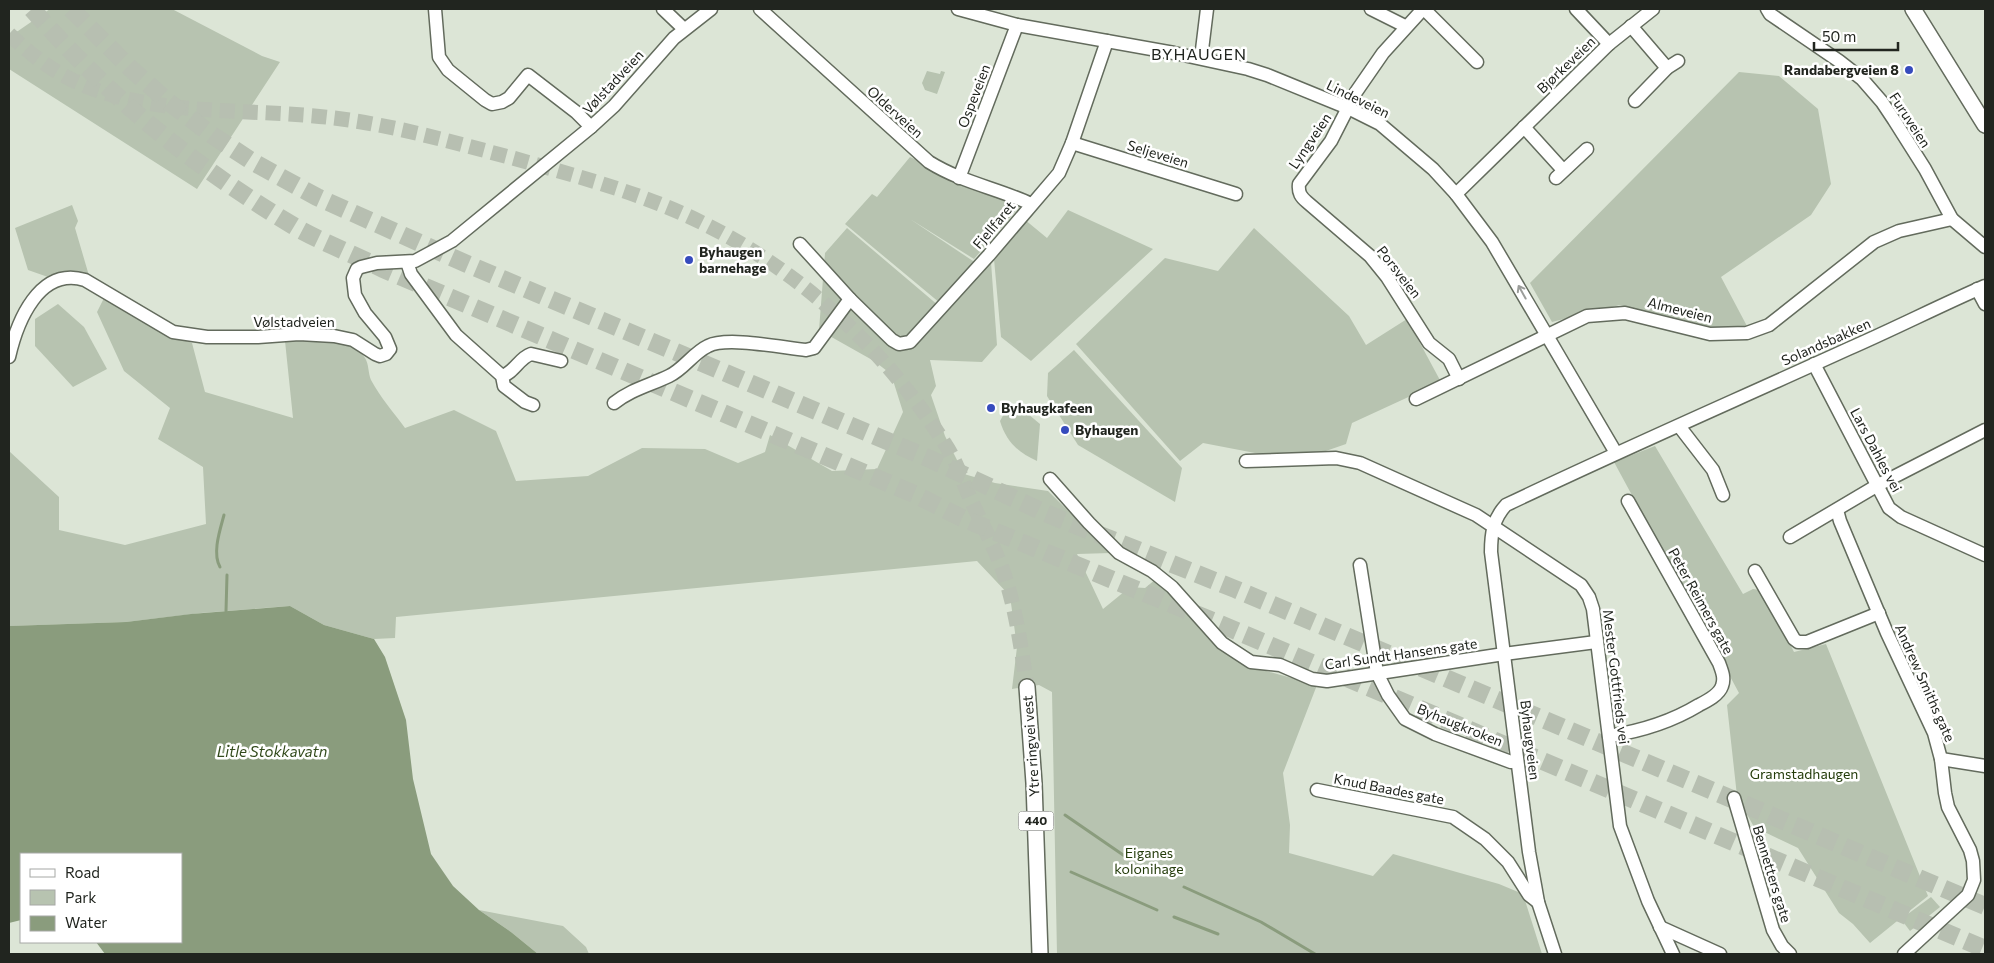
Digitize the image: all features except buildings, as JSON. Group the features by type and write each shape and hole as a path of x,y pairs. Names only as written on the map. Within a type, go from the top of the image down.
{"main road":[{"path":"1913,9 1985,125"},
{"name":"Ytre ringvei vest","path":"1027,687 1034,783 1040,954"}],"street":[{"path":"435,9 439,58 448,70 484,100 492,104 502,102 509,98 528,75 576,112 591,127"},
{"path":"663,9 684,29"},
{"name":"Vølstadveien","path":"9,357 14,337 28,305 46,286 54,281 70,277 89,282 172,332 207,336 258,337 299,334 334,336 352,340 375,354 386,354 390,349 388,342 358,301 353,289 354,273 361,266 415,260 437,250 458,237 591,127 614,106 661,51 684,29 711,9"},
{"name":"Olderveien","path":"760,9 918,154 943,171 1031,204"},
{"name":"Lindeveien","path":"958,9 1017,25 1202,58 1267,74 1348,108 1380,124 1434,169 1456,194 1492,242 1616,452"},
{"path":"1202,58 1207,9"},
{"path":"1371,9 1405,26"},
{"name":"Lyngveien","path":"1300,196 1299,184 1331,141 1356,92 1377,61 1405,26 1423,9 1477,62"},
{"path":"1576,9 1609,44"},
{"name":"Bjørkeveien","path":"1456,194 1609,44 1651,9"},
{"name":"Furuveien","path":"1767,9 1770,14 1852,70 1877,96 1925,169 1952,219 1985,247"},
{"name":"Ospeveien","path":"960,178 1017,25"},
{"path":"1631,26 1672,65 1635,102"},
{"name":"Fjellfaret","path":"800,244 850,299 892,340 900,344 910,342 989,255 1059,173 1072,143 1107,41"},
{"path":"1524,127 1560,174 1587,149"},
{"name":"Seljeveien","path":"1072,143 1236,194"},
{"name":"Porsveien","path":"1300,196 1376,263 1388,277 1429,343 1449,359 1459,379"},
{"name":"Almeveien","path":"1416,399 1586,316 1625,313 1644,316 1687,330 1710,334 1733,335 1750,332 1768,325 1874,242 1899,231 1952,219"},
{"path":"407,262 411,274 443,319 472,350 502,376 504,386 525,402 534,405"},
{"path":"1981,288 1985,304"},
{"name":"Solandsbakken","path":"1494,526 1499,512 1506,505 1584,470 1616,452 1679,426 1981,288"},
{"path":"614,404 624,395 639,387 670,376 688,363 697,352 710,344 724,342 814,348 850,299"},
{"path":"502,376 508,373 523,358 531,354 561,361"},
{"name":"Lars Dahles vei","path":"1814,364 1893,512 1955,542 1983,550"},
{"path":"1679,426 1713,470 1723,495"},
{"path":"1790,536 1878,485 1985,430"},
{"name":"Mester Gottfrieds vei","path":"1246,461 1348,459 1476,515 1586,590 1593,609 1620,826 1648,901 1673,954"},
{"name":"Carl Sundt Hansens gate","path":"1050,478 1089,523 1119,553 1152,572 1172,587 1222,643 1246,659 1257,663 1280,664 1317,681 1327,681 1596,642"},
{"name":"Peter Reimers gate","path":"1609,736 1639,732 1683,715 1714,696 1722,686 1724,675 1628,501"},
{"name":"Andrew Smiths gate","path":"1837,510 1879,614 1934,733 1941,759 1948,807 1970,850 1973,861 1974,880 1968,895 1904,954"},
{"name":"Byhaugveien","path":"1494,526 1491,552 1529,852 1538,902 1555,954"},
{"name":"Byhaugkroken","path":"1360,565 1377,673 1388,695 1405,719 1435,734 1511,762 1517,761"},
{"path":"1755,571 1794,639 1798,642 1807,642 1879,614"},
{"path":"1941,759 1985,766"},
{"name":"Knud Baades gate","path":"1317,790 1453,817 1491,845 1508,862 1529,895 1538,902"},
{"name":"Bennetters gate","path":"1734,798 1773,930 1782,946 1790,954"},
{"path":"1660,927 1720,954"}],"green space":[{"path":"50,9 172,9 262,56 280,62 197,189 9,69 9,34 18,31"},
{"path":"927,71 940,74 941,71 945,72 937,94 925,90 922,83"},
{"path":"1739,72 1779,76 1818,109 1831,184 1811,215 1721,277 1748,328 1700,328 1620,305 1552,322 1530,283"},
{"name":"Eiganes kolonihage","path":"910,157 1019,207 974,259 910,219 976,263 991,262 997,345 982,362 930,360 936,386 931,395 945,436 964,474 995,483 1048,491 1111,553 1077,554 1103,609 1130,587 1145,588 1156,579 1213,641 1266,671 1317,685 1283,773 1290,825 1289,853 1373,876 1393,854 1499,884 1523,894 1542,954 1057,954 1052,692 1039,685 1012,689 1017,647 1010,596 977,561 396,617 395,638 374,639 324,625 290,606 201,613 126,622 9,626 9,451 59,497 59,530 125,545 206,524 203,467 158,439 170,408 124,371 97,312 104,298 162,332 192,343 205,392 293,418 285,341 317,340 350,346 365,358 370,377 375,386 405,428 454,410 496,431 516,481 588,476 642,448 705,449 738,463 765,452 770,435 832,471 877,469 903,412 891,374 874,361 819,330 825,253 847,228 939,306 940,303 845,224 872,194 877,197"},
{"path":"72,205 78,221 75,228 90,279 65,272 48,277 28,270 15,228"},
{"path":"1068,210 1153,249 1031,361 1001,337 994,259 1024,219 1047,238"},
{"path":"1254,228 1349,316 1366,345 1407,319 1441,382 1352,423 1346,444 1297,461 1203,443 1180,461 1076,344 1165,258 1218,271"},
{"path":"58,304 84,327 107,369 73,387 35,346 35,319"},
{"path":"1074,350 1182,468 1175,502 1078,445 1047,396 1048,373"},
{"path":"1018,411 1028,414 1040,424 1037,461 1014,446 1006,435 1000,421 1005,412"},
{"name":"Gramstadhaugen","path":"1655,446 1743,594 1753,589 1760,590 1765,595 1794,652 1826,644 1928,896 1870,943 1853,924 1839,913 1798,848 1754,827 1737,796 1727,705 1739,693 1614,462"},
{"path":"1931,897 1940,907 1910,931 1901,919"},
{"path":"479,910 563,926 586,947 589,954 538,954"}],"water":[{"name":"Litle Stokkavatn","path":"290,606 324,625 374,639 385,657 406,720 413,779 431,854 453,886 479,910 538,954 105,954 97,943 182,943 182,853 20,853 20,920 9,923 9,626 126,622 191,614"}],"waterway":[{"path":"220,567 217,548 224,515"},
{"path":"226,611 227,575"},
{"path":"1065,815 1129,859"},
{"path":"1071,872 1157,910"},
{"path":"1184,887 1261,922 1315,954"},
{"path":"1174,917 1218,934"}],"tunnel":[{"path":"32,9 93,73 156,129 259,205 318,239 383,269 914,494 962,518 1220,624 1985,949"},
{"path":"71,9 129,67 166,100 212,135 253,162 317,197 467,264 930,459 1045,513 1235,589 1985,906"},
{"path":"9,34 60,74 108,94 139,101 204,110 334,118 422,134 549,168 628,192 709,226 750,249 788,275 858,335 890,369 919,406 949,450 992,543 1008,585 1015,614 1027,687"}],"place":[{"name":"Randabergveien 8","path":"1909,70"},
{"name":"Byhaugen barnehage","path":"689,260"},
{"name":"Byhaugkafeen","path":"991,408"},
{"name":"Byhaugen","path":"1065,430"}],"district":[{"name":"BYHAUGEN","path":"1199,54"}]}
